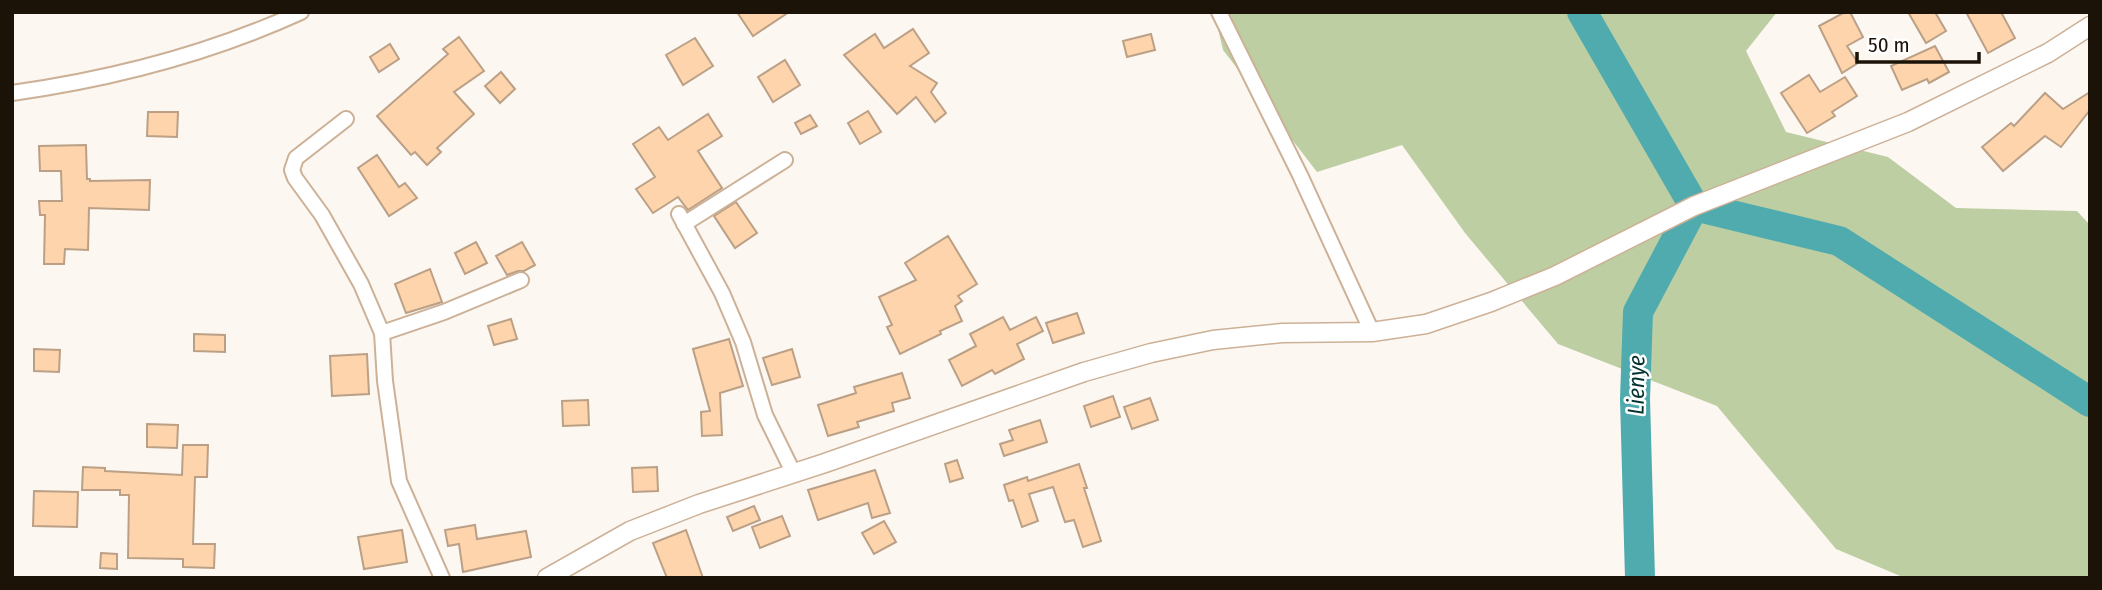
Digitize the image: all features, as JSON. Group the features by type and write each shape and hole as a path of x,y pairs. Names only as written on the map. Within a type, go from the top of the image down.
{"street":[{"path":"12,93 59,86 155,65 215,48 301,12"},
{"path":"1219,12 1300,175 1372,332"},
{"path":"547,578 630,531 699,504 1084,372 1151,353 1213,340 1282,333 1372,332 1426,324 1555,276 1694,206 1908,122 2048,53 2090,26"},
{"path":"346,119 296,158 292,170 322,215 360,284 382,333 385,381 398,481 442,578"},
{"path":"785,160 682,219 722,293 743,342 765,415 793,472"},
{"path":"382,333 444,312 522,280"}],"green space":[{"path":"1214,12 1777,12 1746,51 1786,132 1888,157 1956,208 2077,211 2090,225 2090,578 1905,578 1836,549 1717,406 1558,344 1465,233 1402,145 1317,172 1223,50"}],"building":[{"path":"737,12 789,12 753,36"},
{"path":"1850,12 1863,37 1847,46 1858,63 1842,73 1819,26"},
{"path":"1908,12 1935,12 1946,31 1926,43"},
{"path":"1966,12 2001,12 2015,38 1988,53"},
{"path":"913,29 929,53 910,66 937,83 931,92 946,113 935,122 916,97 897,114 844,55 875,34 884,48"},
{"path":"1151,34 1155,50 1127,57 1123,41"},
{"path":"459,37 484,71 454,92 474,114 437,148 441,152 427,165 415,152 411,155 377,116 448,54 443,49"},
{"path":"695,38 713,66 683,85 666,55"},
{"path":"390,44 399,59 379,72 370,57"},
{"path":"1935,46 1949,72 1929,83 1927,79 1902,90 1891,66"},
{"path":"785,60 800,85 773,102 758,77"},
{"path":"501,72 515,89 500,103 485,86"},
{"path":"1809,75 1820,92 1845,77 1857,96 1832,112 1835,116 1807,133 1781,93"},
{"path":"2090,92 2090,110 2061,147 2045,136 2003,171 1982,147 2011,123 2014,126 2045,93 2063,109"},
{"path":"868,111 881,132 860,144 848,123"},
{"path":"148,112 178,112 177,137 147,136"},
{"path":"708,114 722,136 698,151 722,188 688,210 678,197 653,213 636,189 655,177 633,144 659,127 668,140"},
{"path":"810,115 817,126 801,134 795,123"},
{"path":"86,145 87,179 150,180 149,210 89,208 88,250 65,249 64,264 44,264 45,215 40,215 39,201 62,201 61,171 40,171 39,146"},
{"path":"377,155 399,187 405,183 417,198 389,216 358,168"},
{"path":"736,202 757,233 735,248 714,216"},
{"path":"948,236 977,284 958,296 962,301 955,306 962,321 900,354 887,327 892,325 879,297 916,280 905,263"},
{"path":"476,242 487,263 465,274 455,253"},
{"path":"522,242 535,265 507,275 496,256"},
{"path":"430,269 442,302 406,313 395,284"},
{"path":"1077,313 1084,333 1053,343 1046,323"},
{"path":"1003,317 1010,330 1036,317 1043,331 1017,344 1024,359 995,374 992,370 962,386 949,360 976,346 970,334"},
{"path":"511,319 517,339 494,345 488,326"},
{"path":"194,334 225,335 225,352 194,351"},
{"path":"729,339 743,386 720,393 722,435 702,436 701,412 710,411 693,349"},
{"path":"34,349 60,350 59,372 34,371"},
{"path":"792,349 800,377 772,385 763,358"},
{"path":"367,354 369,394 332,396 330,356"},
{"path":"902,373 910,398 892,403 894,411 857,422 859,427 828,436 818,405 856,393 854,387"},
{"path":"1113,396 1120,417 1091,427 1084,406"},
{"path":"1150,398 1158,420 1132,429 1124,407"},
{"path":"588,400 589,425 563,426 562,401"},
{"path":"1040,420 1047,442 1004,456 1000,444 1013,440 1009,430"},
{"path":"147,424 178,425 177,448 147,447"},
{"path":"183,445 208,445 207,477 195,477 193,544 215,544 214,568 183,567 183,559 128,558 129,495 120,495 120,490 82,490 83,467 105,468 105,471 182,475"},
{"path":"957,460 963,478 950,482 945,464"},
{"path":"1079,464 1101,541 1083,547 1074,520 1065,522 1053,487 1029,494 1038,521 1022,527 1013,500 1009,501 1004,485 1027,477 1028,481"},
{"path":"657,467 658,491 633,492 632,468"},
{"path":"875,470 890,513 872,518 868,503 818,520 808,490"},
{"path":"34,491 78,492 77,527 33,526"},
{"path":"754,506 760,520 733,531 727,517"},
{"path":"782,516 790,536 760,548 752,527"},
{"path":"884,521 896,542 874,554 862,533"},
{"path":"475,525 477,539 526,531 531,557 463,572 459,544 448,546 445,530"},
{"path":"402,530 407,562 364,569 358,537"},
{"path":"686,530 703,578 667,578 653,543"},
{"path":"101,553 117,554 117,569 100,568"}],"waterway":[{"path":"1582,12 1694,206 1839,241 2090,402"},
{"name":"Lienye","path":"1640,578 1635,399 1638,312 1694,206"}]}
